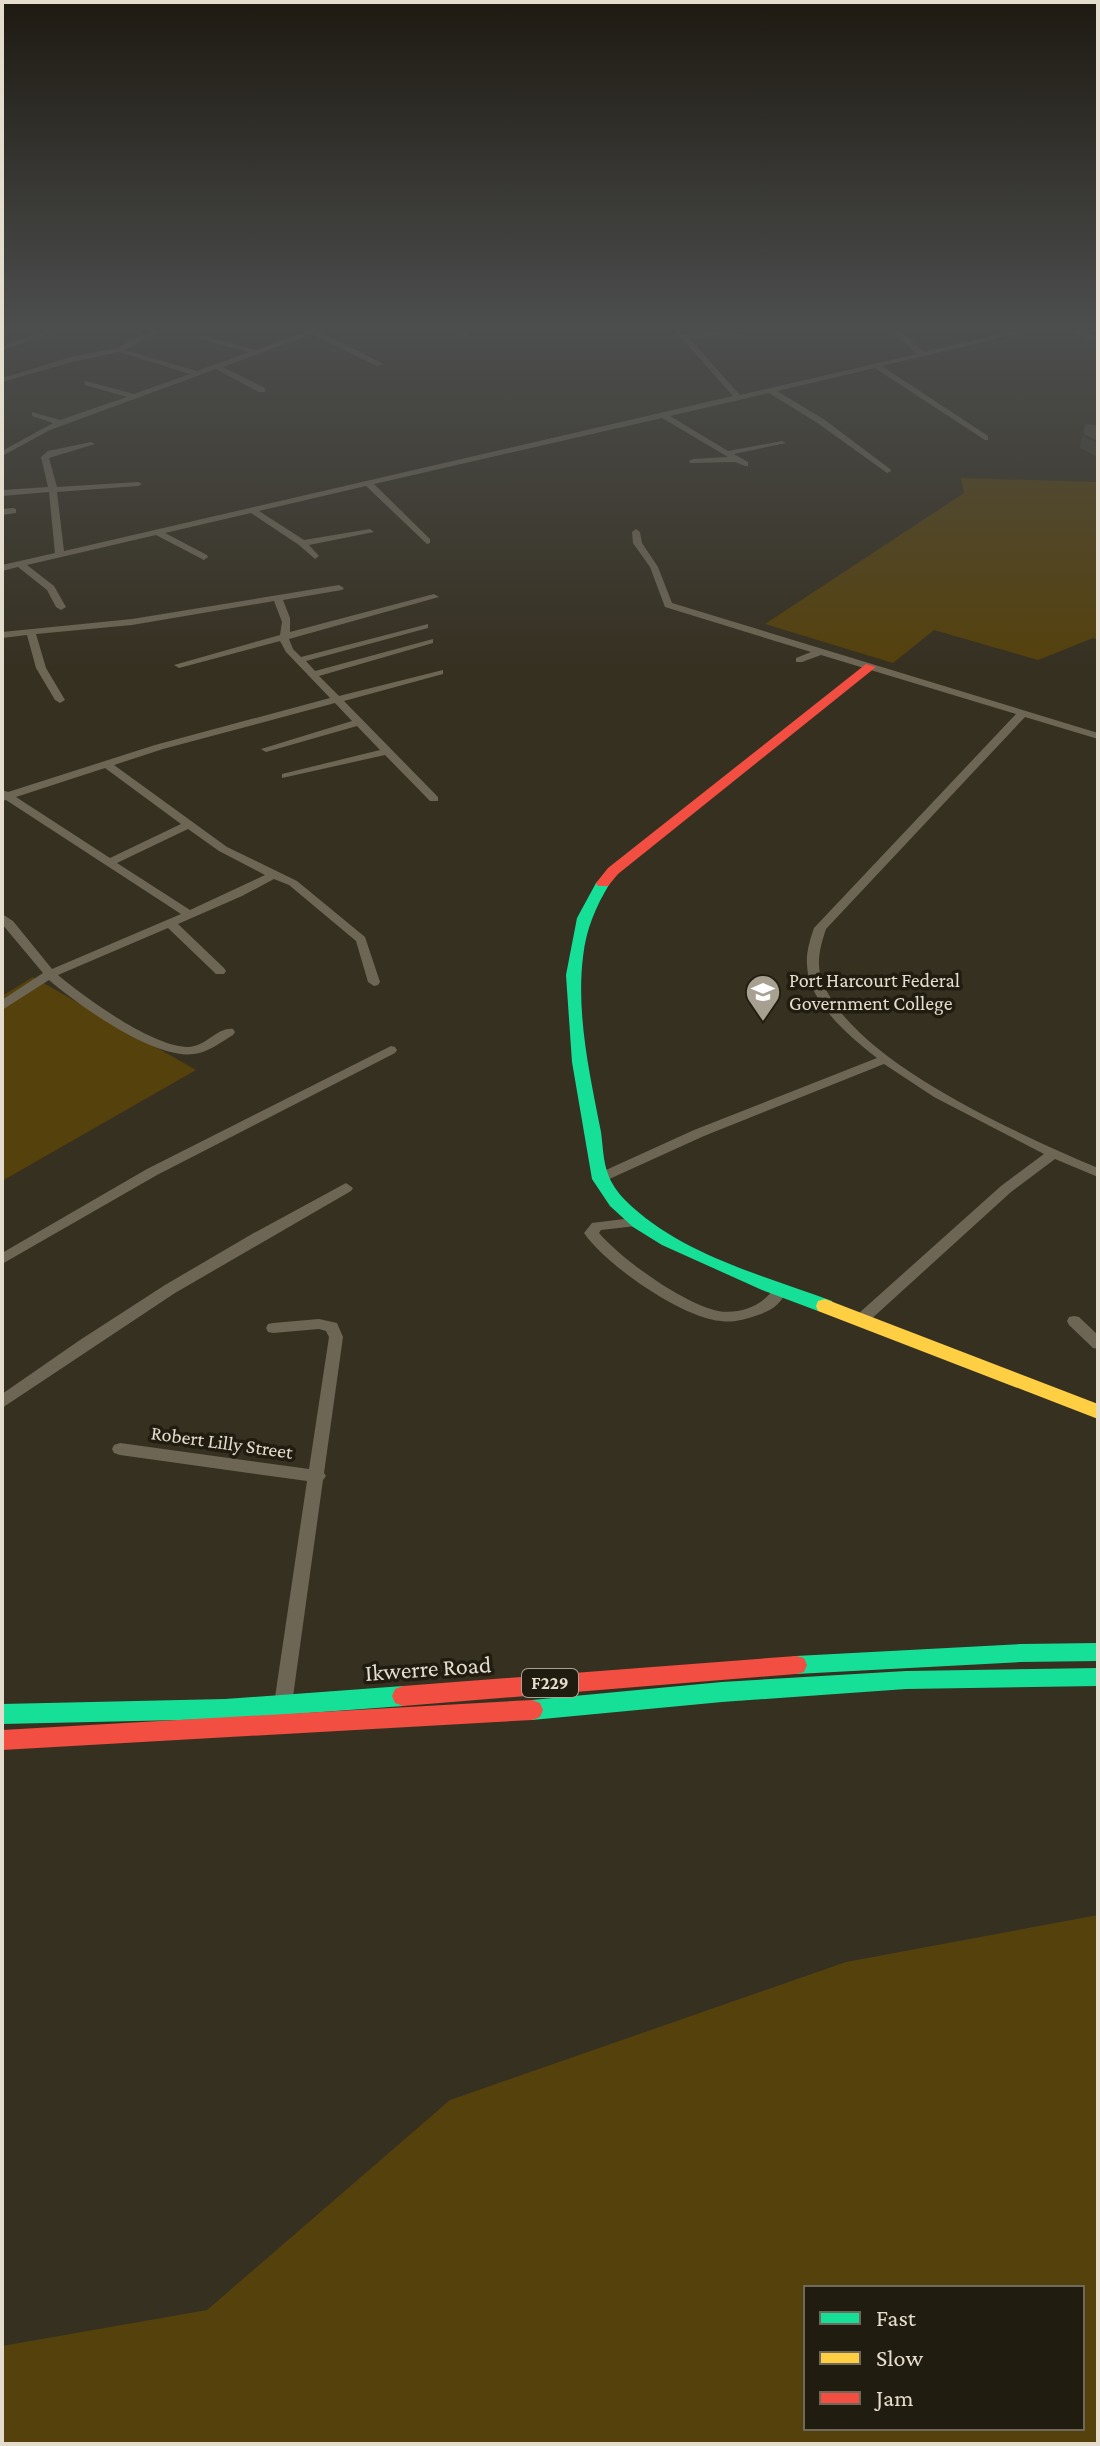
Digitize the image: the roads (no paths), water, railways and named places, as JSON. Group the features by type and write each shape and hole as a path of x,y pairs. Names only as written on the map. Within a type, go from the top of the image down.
{"street":[{"path":"8,439 20,444"},
{"path":"2,454 29,439"},
{"path":"2,568 560,439"},
{"path":"693,461 741,462 704,439"},
{"path":"845,439 887,471"},
{"path":"728,453 782,443"},
{"path":"60,554 55,527 55,490 47,455 91,444"},
{"path":"2,493 138,484"},
{"path":"369,484 427,541"},
{"path":"252,510 302,543 315,556"},
{"path":"2,512 13,511"},
{"path":"157,532 204,557"},
{"path":"302,543 370,532"},
{"path":"636,532 639,550 653,565 662,596 668,605 1098,736"},
{"path":"20,564 51,588 61,607"},
{"path":"2,635 132,622 339,588"},
{"path":"277,597 288,628 284,638 289,650 434,799"},
{"path":"179,665 434,597"},
{"path":"300,660 425,626"},
{"path":"31,632 41,668 60,700"},
{"path":"314,674 430,641"},
{"path":"799,660 822,651"},
{"path":"870,667 613,871 586,908 578,930 574,959 576,1018 600,1178 611,1196 640,1222 683,1250 1098,1412"},
{"path":"3,796 337,698 440,672"},
{"path":"1023,713 820,928 813,946 812,965 816,984 833,1012 884,1060 940,1097 1098,1173"},
{"path":"266,749 360,722"},
{"path":"286,776 387,751"},
{"path":"106,764 223,849 293,883 361,940 374,982"},
{"path":"3,796 188,914"},
{"path":"109,863 189,824"},
{"path":"2,1006 50,974 274,875"},
{"path":"2,917 50,974 138,1035 172,1049 189,1051 205,1047 229,1032"},
{"path":"169,922 220,971"},
{"path":"2,1259 152,1172 391,1050"},
{"path":"600,1178 699,1133 884,1060"},
{"path":"863,1318 1006,1189 1053,1154"},
{"path":"2,1402 42,1372 214,1260 346,1188"},
{"path":"640,1222 597,1226 591,1233 601,1248 626,1267 699,1310 720,1316 745,1315 768,1306 779,1295 781,1288"},
{"path":"1074,1321 1098,1344"},
{"path":"273,1328 319,1324 332,1327 336,1337 283,1704"},
{"name":"Robert Lilly Street","path":"120,1449 318,1476"},
{"name":"Ikwerre Road","path":"2,1714 106,1714 283,1704 975,1653 1098,1652"},
{"name":"F229","path":"2,1740 476,1715 722,1692 906,1680 1098,1677"}],"place":[{"name":"Port Harcourt Federal Government College","path":"763,1023"}]}
